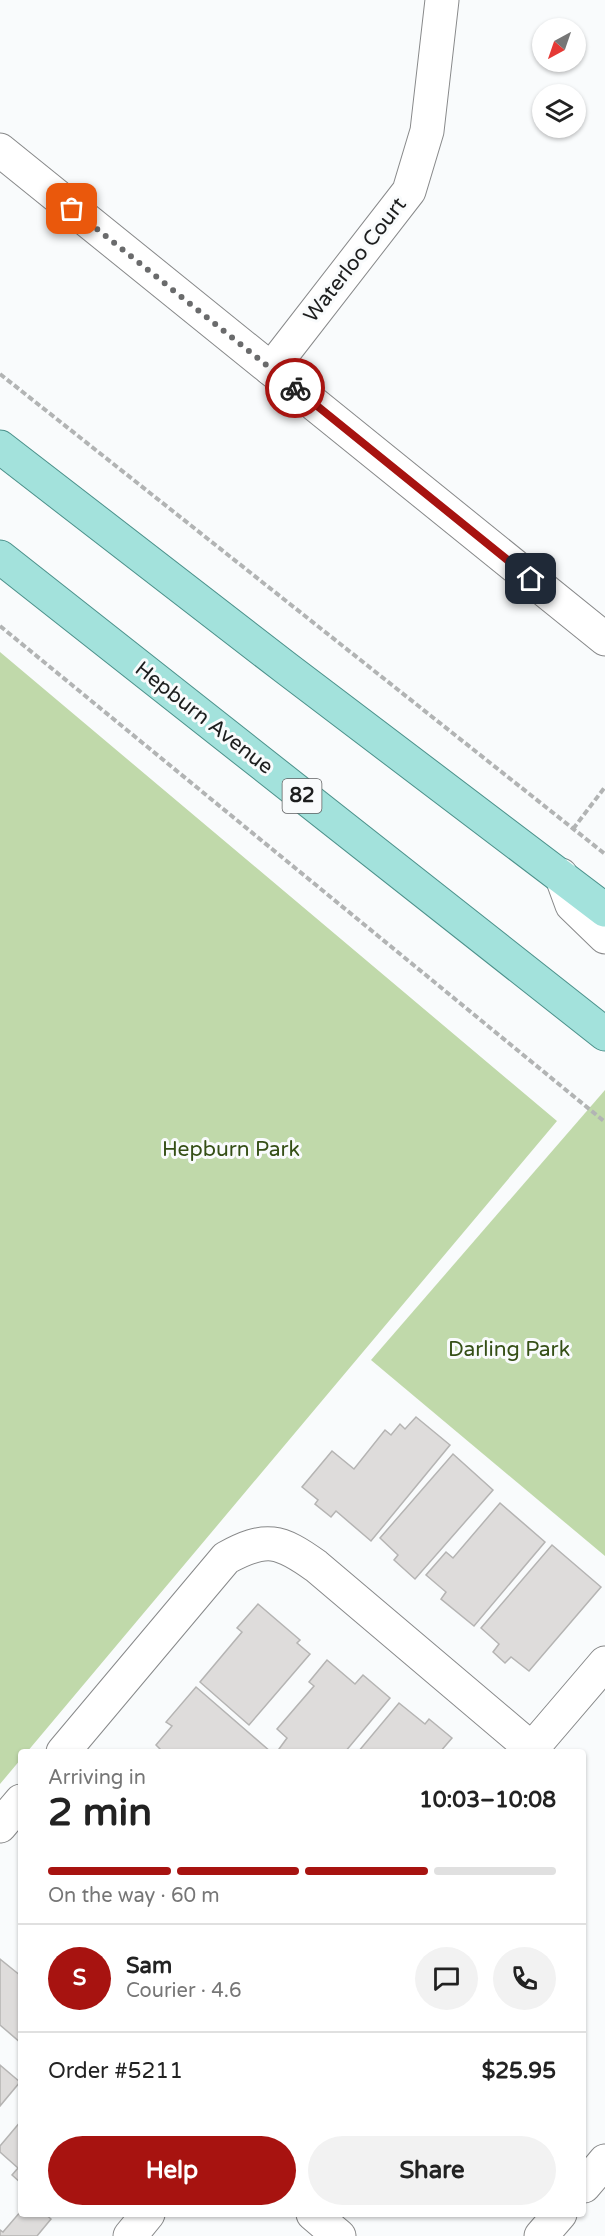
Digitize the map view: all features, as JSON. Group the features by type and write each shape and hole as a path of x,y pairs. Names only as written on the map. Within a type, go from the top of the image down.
{"main road":[{"path":"0,447 286,669 605,910"},
{"name":"Hepburn Avenue","path":"0,557 605,1035"}],"street":[{"name":"Waterloo Court","path":"270,369 409,191 427,130 442,0"},
{"path":"0,150 605,639"},
{"path":"561,875 572,905 605,938"},
{"path":"66,1749 226,1558 248,1546 271,1543 293,1550 316,1566 529,1749"},
{"path":"531,1749 605,1663"},
{"path":"0,1826 18,1805"},
{"path":"586,2184 605,2162"},
{"path":"130,2236 146,2217"},
{"path":"317,2217 339,2236"},
{"path":"541,2236 557,2217"}],"path":[{"path":"0,374 605,854"},
{"path":"0,626 605,1122"},
{"path":"573,829 605,787"}],"green space":[{"name":"Hepburn Park","path":"0,652 557,1121 30,1749 18,1749 18,1763 0,1784"},
{"name":"Darling Park","path":"605,1090 605,1556 371,1360"}],"building":[{"path":"416,1417 450,1445 371,1541 336,1511 331,1517 315,1504 318,1500 302,1487 332,1451 354,1469 385,1430 391,1435 400,1424 405,1429"},
{"path":"453,1454 493,1490 415,1579 394,1560 398,1555 380,1538"},
{"path":"500,1503 545,1542 474,1626 441,1599 446,1592 426,1575 446,1552 453,1558"},
{"path":"552,1545 601,1587 529,1671 511,1657 505,1663 493,1652 499,1644 481,1628"},
{"path":"258,1604 300,1640 297,1643 310,1654 249,1725 200,1682 242,1632 237,1628"},
{"path":"327,1660 355,1684 363,1675 390,1698 348,1749 279,1749 287,1738 277,1729 314,1686 309,1682"},
{"path":"196,1687 268,1749 160,1749 156,1745 172,1726 166,1722"},
{"path":"399,1703 425,1724 429,1719 452,1738 443,1749 361,1749"},
{"path":"0,1959 18,1974 18,2040 0,2025"},
{"path":"0,2065 18,2080 18,2084 0,2106"},
{"path":"18,2125 18,2168 0,2152 0,2146"},
{"path":"18,2168 18,2180 12,2175"},
{"path":"18,2214 18,2217 49,2217 51,2219 37,2236 0,2236 0,2230 3,2232"}],"way so far":[{"path":"72,209 295,388"}],"route":[{"path":"295,388 531,579"}]}
